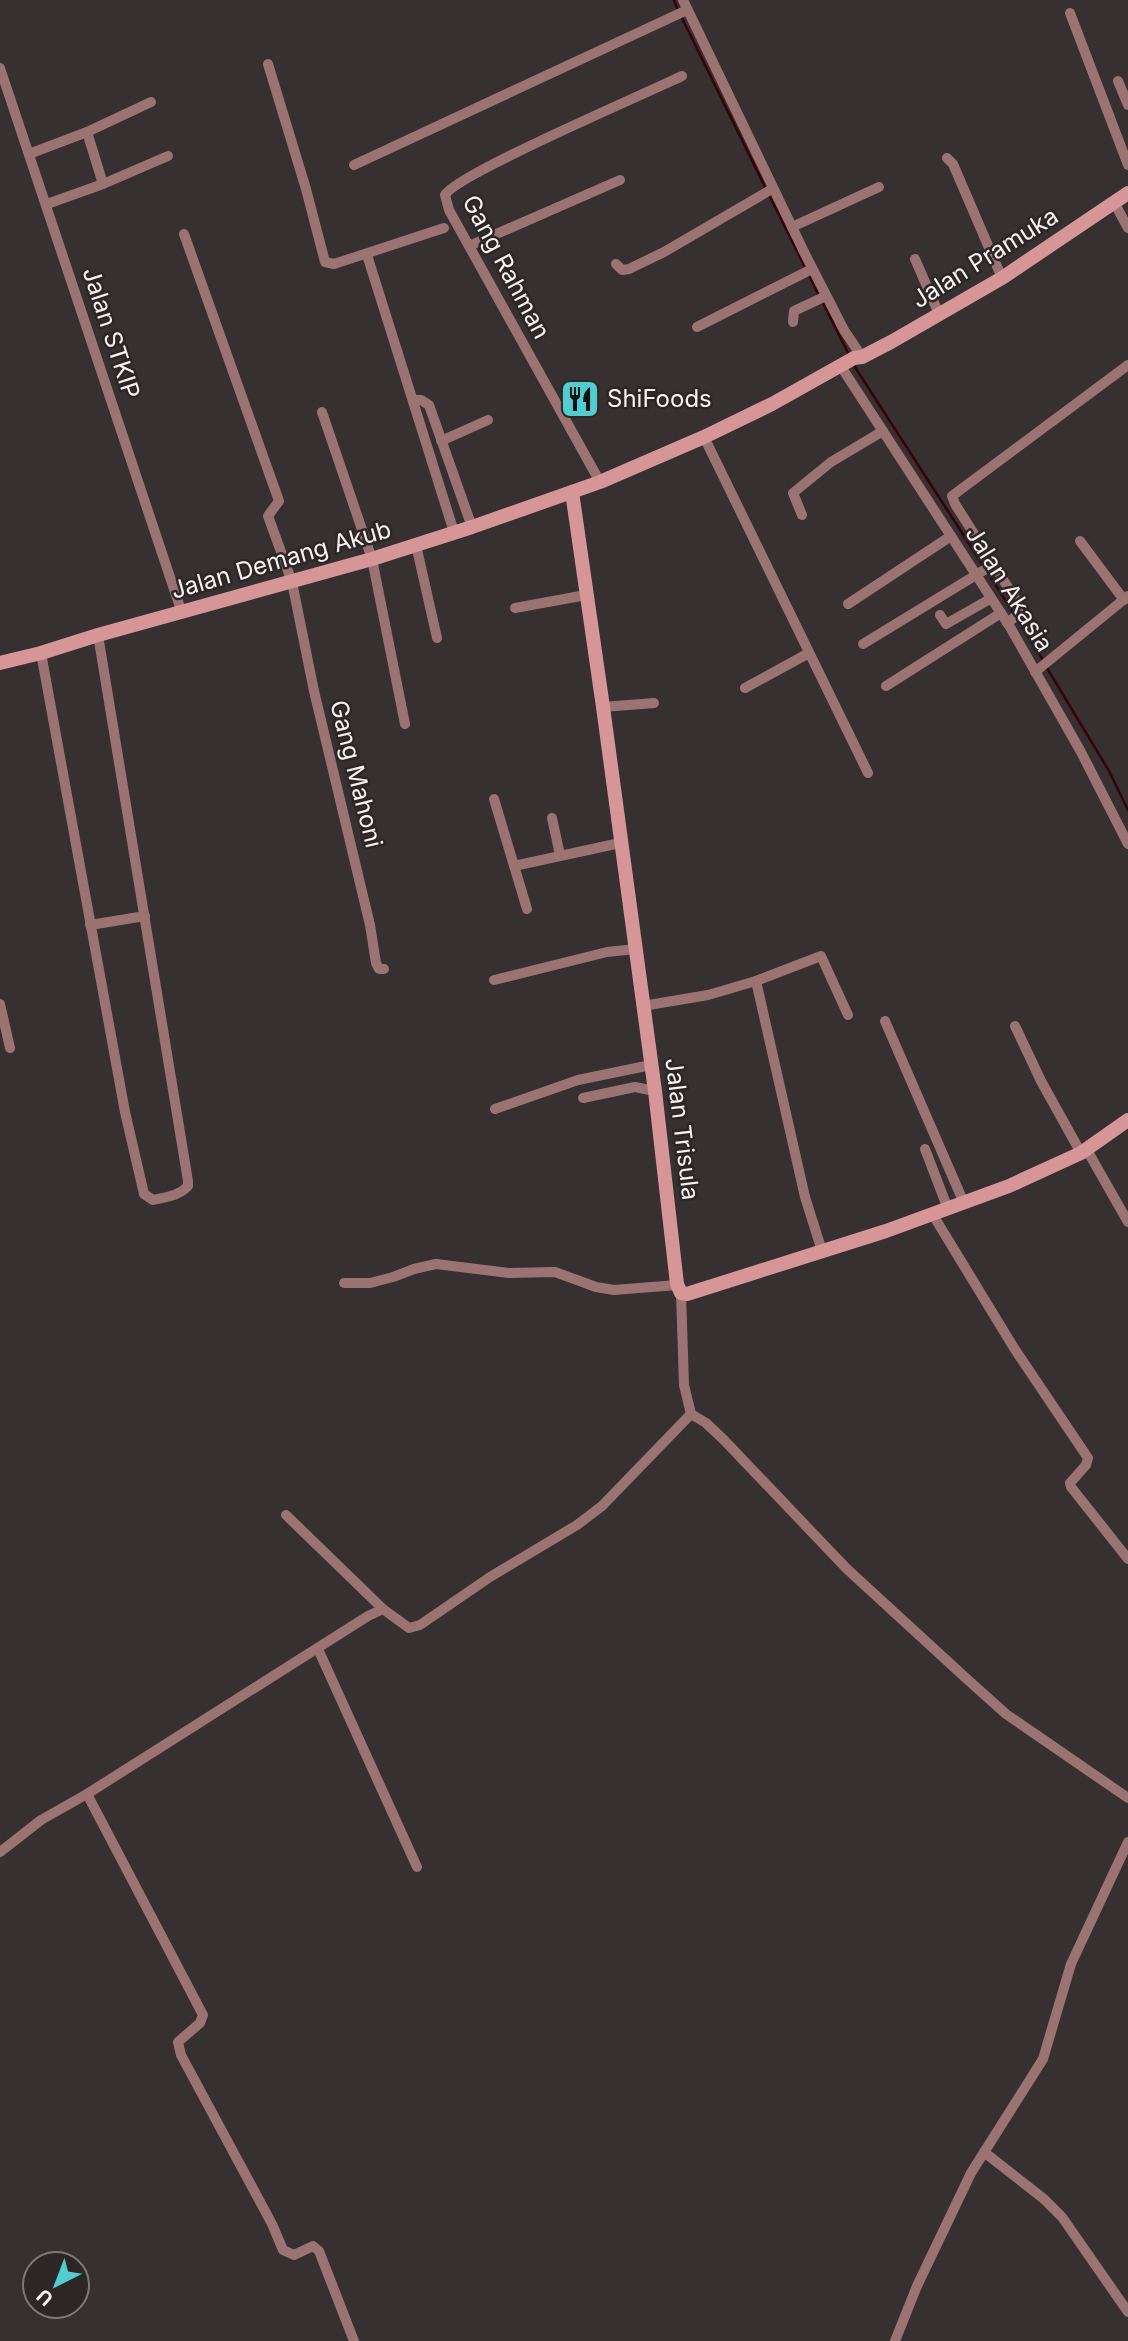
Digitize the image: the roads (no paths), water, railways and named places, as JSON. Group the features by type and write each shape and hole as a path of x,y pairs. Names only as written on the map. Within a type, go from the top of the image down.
{"street":[{"path":"354,165 655,24 682,8"},
{"name":"Jalan Akasia","path":"682,8 767,191 792,227 806,272 883,431 990,598 1040,669 1128,844"},
{"path":"1070,13 1128,165"},
{"path":"268,64 306,189 323,259 328,264 444,228"},
{"name":"Jalan STKIP","path":"0,68 47,204 173,615"},
{"name":"Gang Rahman","path":"600,482 469,246 444,195 450,188 509,157 682,76"},
{"path":"1118,81 1128,105"},
{"path":"29,154 87,132 151,102"},
{"path":"87,132 103,184"},
{"path":"47,204 169,156"},
{"path":"947,158 953,164 1002,278"},
{"path":"469,246 620,180"},
{"path":"792,227 879,187"},
{"path":"615,264 622,270 629,269 664,252 767,191"},
{"name":"Jalan Pramuka","path":"572,492 704,437 772,404 1002,278 1128,193"},
{"path":"1115,204 1128,228"},
{"name":"Gang Mahoni","path":"184,234 279,501 268,516 292,582 314,691 370,925 376,963 379,969 384,969"},
{"path":"367,254 454,532"},
{"path":"915,259 939,314"},
{"path":"697,327 806,272"},
{"path":"793,322 794,311 820,298"},
{"path":"886,686 1006,619 1022,614 1018,602 955,505 952,496 1128,366"},
{"path":"413,400 421,400 429,405 472,527"},
{"path":"322,412 372,559 405,724"},
{"path":"442,441 488,420"},
{"path":"802,515 793,493 831,462 883,431"},
{"path":"704,437 868,773"},
{"name":"Jalan Demang Akub","path":"0,663 372,559 572,492"},
{"name":"Jalan Trisula","path":"572,492 636,949 679,1289"},
{"path":"848,604 951,536"},
{"path":"1040,669 1126,598 1080,541"},
{"path":"416,545 436,638"},
{"path":"863,644 993,564"},
{"path":"515,608 586,595"},
{"path":"940,615 946,624 990,598"},
{"path":"41,653 125,1112 144,1194 153,1200 180,1194 188,1186 188,1181 98,635"},
{"path":"745,688 809,653"},
{"path":"603,707 654,703"},
{"path":"494,799 527,909"},
{"path":"552,818 560,855"},
{"path":"514,866 621,843"},
{"path":"90,925 145,916"},
{"path":"495,980 607,952 636,949"},
{"path":"643,1006 708,995 756,981 821,956 848,1015"},
{"path":"756,981 804,1197 822,1251"},
{"path":"0,1004 10,1048"},
{"path":"885,1021 964,1203"},
{"path":"1015,1027 1041,1081 1128,1222"},
{"path":"495,1110 578,1080 651,1065"},
{"path":"583,1098 635,1087 655,1091"},
{"path":"344,1283 370,1283 436,1264 509,1273 555,1272 596,1287 614,1290 679,1289 687,1294 948,1209 1009,1186 1084,1152 1128,1121"},
{"path":"925,1149 948,1209"},
{"path":"933,1214 1014,1348 1088,1458 1086,1465 1070,1483 1071,1487 1128,1559"},
{"path":"679,1289 684,1385 691,1414 706,1423 724,1440 847,1569 1006,1714 1128,1798"},
{"path":"286,1515 377,1612 409,1628 420,1625 490,1577 577,1525 602,1506 691,1414"},
{"path":"0,1852 41,1820 87,1794 377,1612"},
{"path":"318,1649 417,1867"},
{"path":"87,1794 203,2015 200,2023 178,2042 181,2054 272,2224 283,2250 294,2255 313,2246 318,2251 354,2341"},
{"path":"896,2339 917,2286 984,2152 1044,2059 1071,1964 1128,1842"},
{"path":"984,2152 1044,2199 1062,2217 1128,2312"}],"waterway":[{"path":"674,0 678,10"},
{"path":"681,16 766,189"},
{"path":"769,195 805,267"},
{"path":"808,273 819,296"},
{"path":"822,301 849,355"},
{"path":"853,364 984,567"},
{"path":"988,573 1014,614"},
{"path":"1018,620 1044,662"},
{"path":"1047,668 1109,771 1128,810"}],"place":[{"name":"ShiFoods","path":"580,399"}]}
